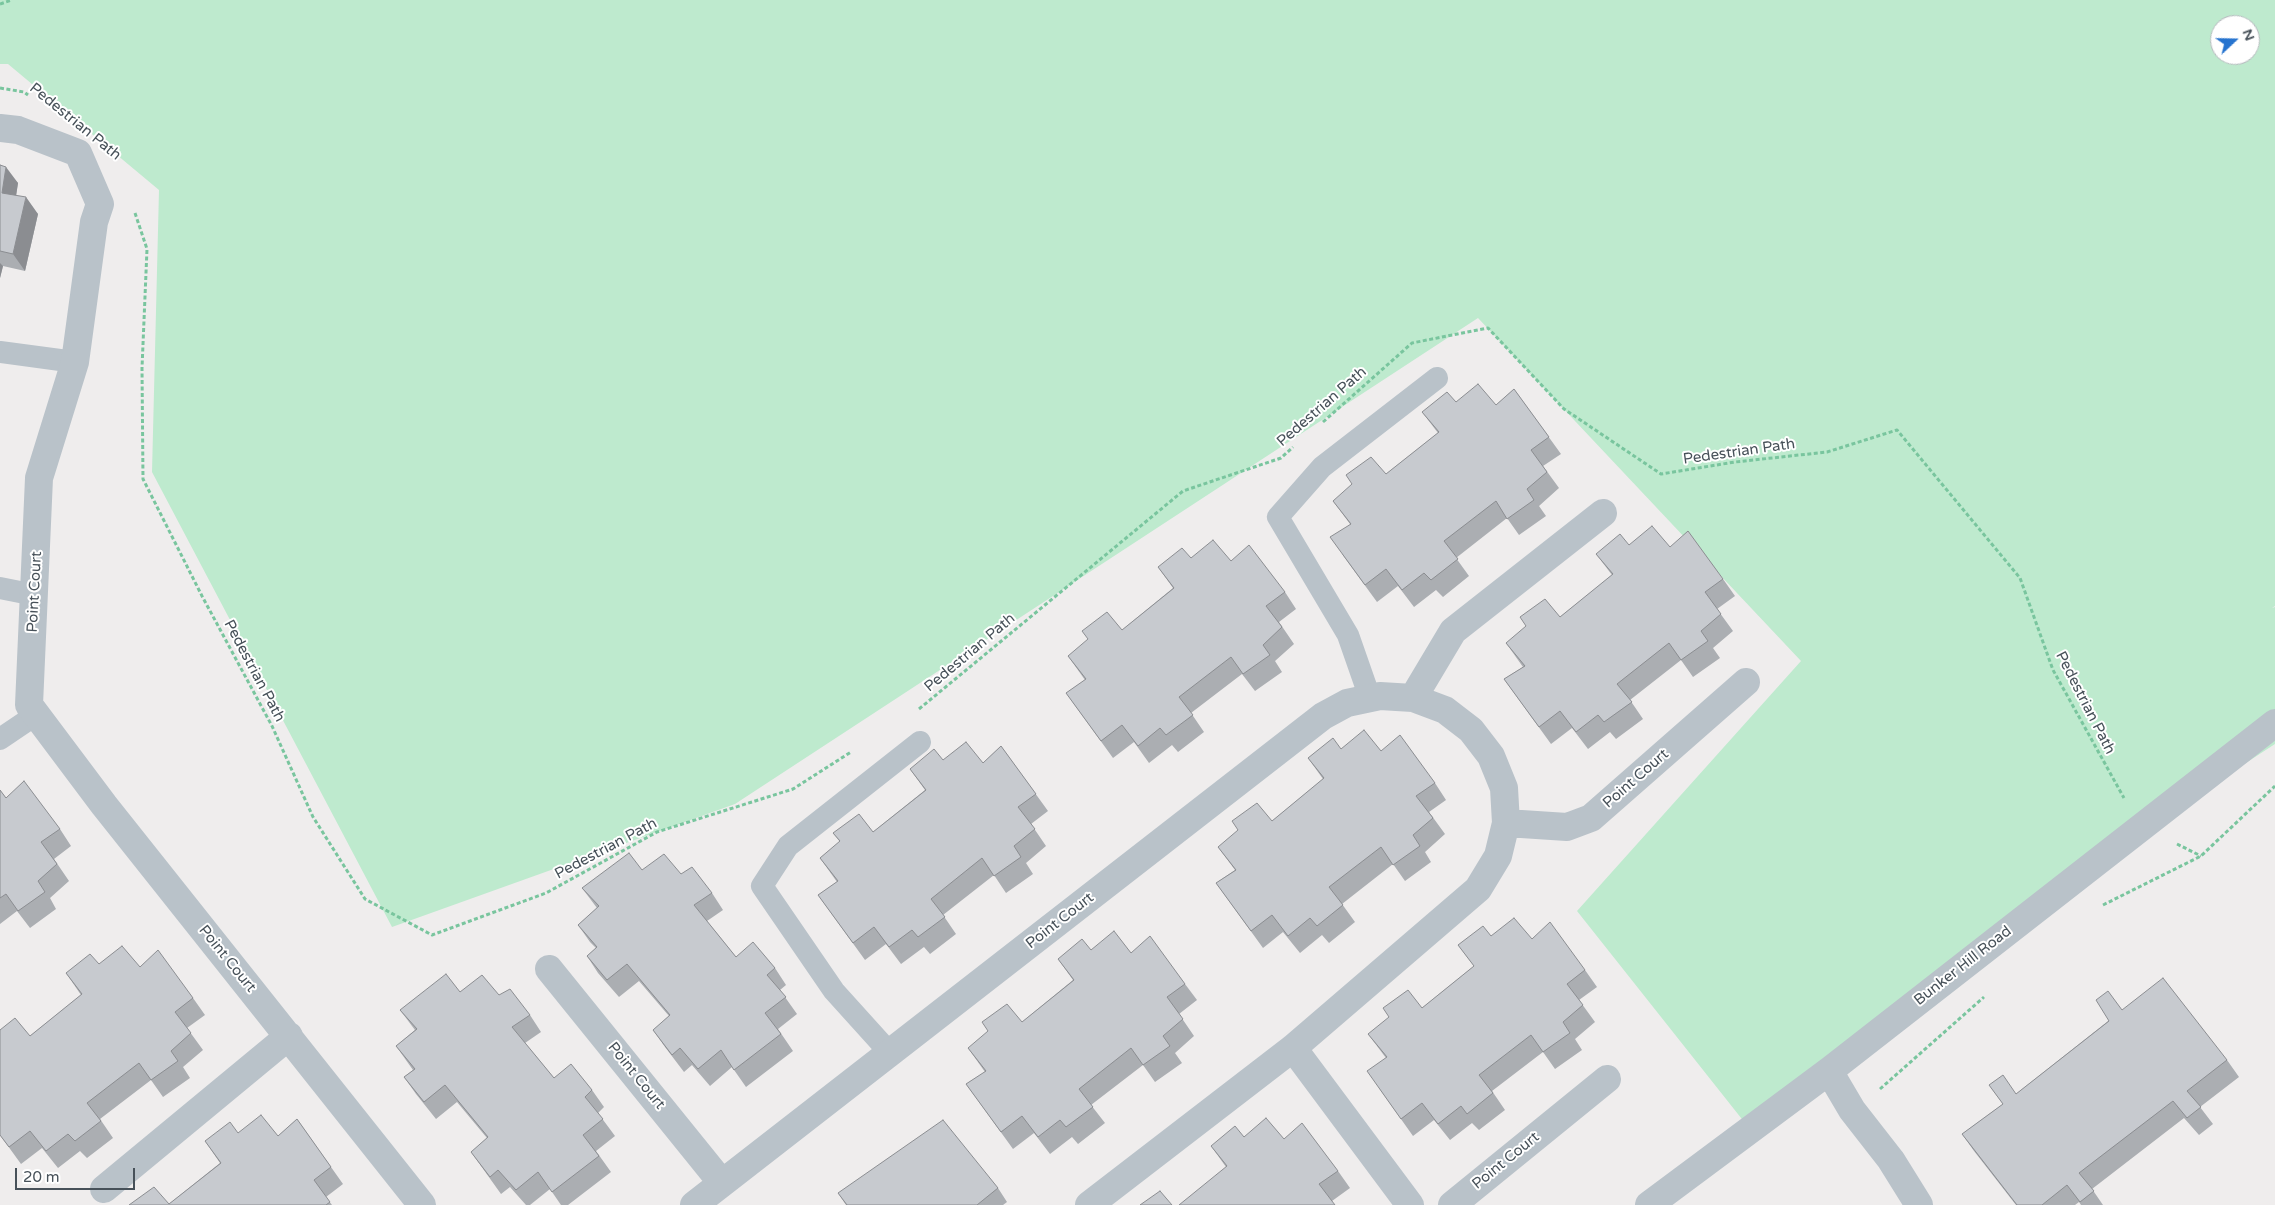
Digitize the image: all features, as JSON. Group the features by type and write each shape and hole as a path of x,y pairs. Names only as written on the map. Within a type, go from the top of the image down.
{"street":[{"name":"Point Court","path":"0,128 18,130 78,152 100,204 94,222 75,362 40,478 29,705 104,805 422,1205"},
{"path":"1413,698 1453,631 1603,513"},
{"name":"Point Court","path":"1506,822 1567,827 1592,818 1746,682"},
{"name":"Point Court","path":"694,1205 1323,716 1347,703 1380,696 1413,698 1445,710 1471,730 1491,756 1504,788 1506,822 1498,856 1478,889 1293,1048 1089,1205"},
{"name":"Bunker Hill Road","path":"1649,1205 1829,1071 2275,723"},
{"name":"Point Court","path":"549,969 722,1183"},
{"path":"104,1188 289,1036"},
{"path":"1293,1048 1410,1205"},
{"path":"1829,1071 1853,1112 1891,1160 1919,1205"},
{"name":"Point Court","path":"1452,1205 1607,1079"}],"lane":[{"path":"0,352 75,362"},
{"path":"1370,698 1348,635 1278,517 1322,467 1436,378"},
{"path":"0,588 35,595"},
{"path":"0,739 37,714"},
{"path":"890,1053 834,990 762,886 788,846 920,742"}],"path":[{"path":"0,4 12,0"},
{"name":"Pedestrian Path","path":"0,88 24,92 32,98"},
{"name":"Pedestrian Path","path":"134,212 147,249 142,368 143,479 202,596 272,726 312,817 364,899 432,935 546,893 657,832 793,789 859,747"},
{"name":"Pedestrian Path","path":"1316,428 1412,343 1488,328 1564,409 1661,474 1735,462 1827,452 1896,430 2020,578 2053,670 2107,771 2142,826"},
{"name":"Pedestrian Path","path":"917,710 1183,491 1281,458 1295,446"},
{"path":"2097,907 2202,856 2275,786"},
{"path":"2142,826 2202,856"},
{"path":"1853,1112 1992,991"}],"green space":[{"path":"0,0 2275,0 2275,606 2272,608 2275,607 2275,744 2046,893 1749,1128 1577,911 1801,661 1478,318 735,804 392,927 152,472 159,190 8,64 0,64"}],"building":[{"path":"0,165 6,167 2,193 26,197 13,254 0,251"},
{"path":"1478,384 1496,405 1514,389 1549,437 1531,450 1547,472 1527,489 1534,500 1507,519 1496,501 1444,541 1458,559 1431,580 1424,573 1402,590 1386,569 1365,585 1330,537 1351,524 1333,501 1352,484 1346,475 1371,457 1386,474 1439,432 1422,412 1447,392 1456,402"},
{"path":"1652,526 1670,547 1688,531 1723,579 1705,592 1721,614 1701,631 1708,641 1681,660 1669,643 1617,684 1632,702 1604,722 1598,715 1576,732 1560,711 1539,727 1504,679 1525,666 1506,643 1526,626 1520,617 1545,599 1560,617 1613,574 1596,554 1620,534 1629,545"},
{"path":"1213,540 1231,561 1249,545 1285,592 1266,606 1282,627 1263,645 1270,655 1243,674 1231,657 1179,697 1193,715 1166,735 1160,728 1138,746 1122,725 1101,741 1066,693 1086,679 1068,656 1088,639 1082,631 1107,612 1122,630 1174,588 1158,567 1182,548 1191,558"},
{"path":"1364,730 1381,751 1400,735 1435,783 1416,796 1433,818 1413,835 1420,846 1393,865 1381,847 1329,887 1343,905 1317,926 1310,918 1288,936 1272,915 1251,931 1216,883 1236,870 1218,847 1238,830 1232,821 1257,803 1272,821 1324,778 1308,758 1333,738 1341,749"},
{"path":"966,742 983,763 1001,746 1036,794 1018,807 1035,829 1014,846 1021,857 994,876 982,858 931,899 945,917 918,937 912,930 889,947 874,927 853,943 818,895 838,881 820,858 840,841 833,833 859,814 873,832 926,790 910,769 934,749 943,760"},
{"path":"24,781 60,829 41,842 57,864 38,881 45,892 18,911 6,894 0,898 0,790 6,798"},
{"path":"629,853 642,870 664,854 681,874 692,867 712,893 694,905 736,957 753,942 775,968 767,975 786,997 765,1013 781,1034 734,1070 721,1050 698,1069 680,1048 672,1055 653,1030 670,1015 627,964 607,980 587,956 597,947 578,925 599,906 582,888"},
{"path":"1514,918 1532,939 1550,922 1585,970 1567,984 1583,1005 1563,1022 1570,1033 1543,1052 1531,1035 1479,1075 1493,1093 1467,1114 1461,1106 1438,1124 1422,1103 1401,1119 1367,1071 1387,1057 1368,1034 1389,1017 1383,1008 1408,990 1422,1008 1474,966 1458,945 1483,926 1491,936"},
{"path":"1114,931 1131,953 1150,936 1185,984 1167,997 1183,1019 1163,1036 1170,1046 1143,1065 1131,1048 1079,1089 1093,1107 1066,1127 1060,1120 1038,1137 1022,1116 1001,1132 966,1084 986,1071 968,1048 988,1031 982,1022 1007,1004 1022,1022 1074,980 1058,959 1082,939 1091,950"},
{"path":"122,946 140,967 158,950 193,998 175,1012 191,1033 171,1051 178,1061 151,1080 139,1063 87,1103 101,1121 75,1141 68,1134 46,1151 30,1131 9,1147 0,1135 0,1030 15,1018 30,1036 82,994 66,973 90,954 99,964"},
{"path":"446,974 460,992 482,975 499,995 510,989 530,1015 512,1027 554,1078 571,1064 592,1090 585,1097 603,1119 583,1135 599,1156 552,1192 538,1172 516,1190 498,1170 490,1177 471,1152 488,1137 445,1085 424,1102 404,1077 415,1069 396,1046 417,1029 400,1010"},
{"path":"2163,978 2227,1060 2187,1091 2201,1107 2187,1118 2173,1101 2079,1173 2094,1191 2080,1202 2067,1185 2042,1205 2017,1205 1962,1134 2003,1104 1989,1085 2003,1075 2016,1094 2109,1021 2096,1000 2108,991 2122,1010"},
{"path":"261,1115 278,1136 297,1119 331,1167 314,1180 330,1202 326,1205 129,1205 154,1187 169,1204 221,1163 205,1141 230,1122 238,1133"},
{"path":"1266,1118 1284,1139 1302,1123 1338,1171 1319,1184 1335,1205 1179,1205 1227,1166 1211,1146 1235,1126 1244,1137"},
{"path":"943,1120 998,1188 977,1205 847,1205 838,1193"},
{"path":"1160,1191 1172,1205 1140,1205"}]}
